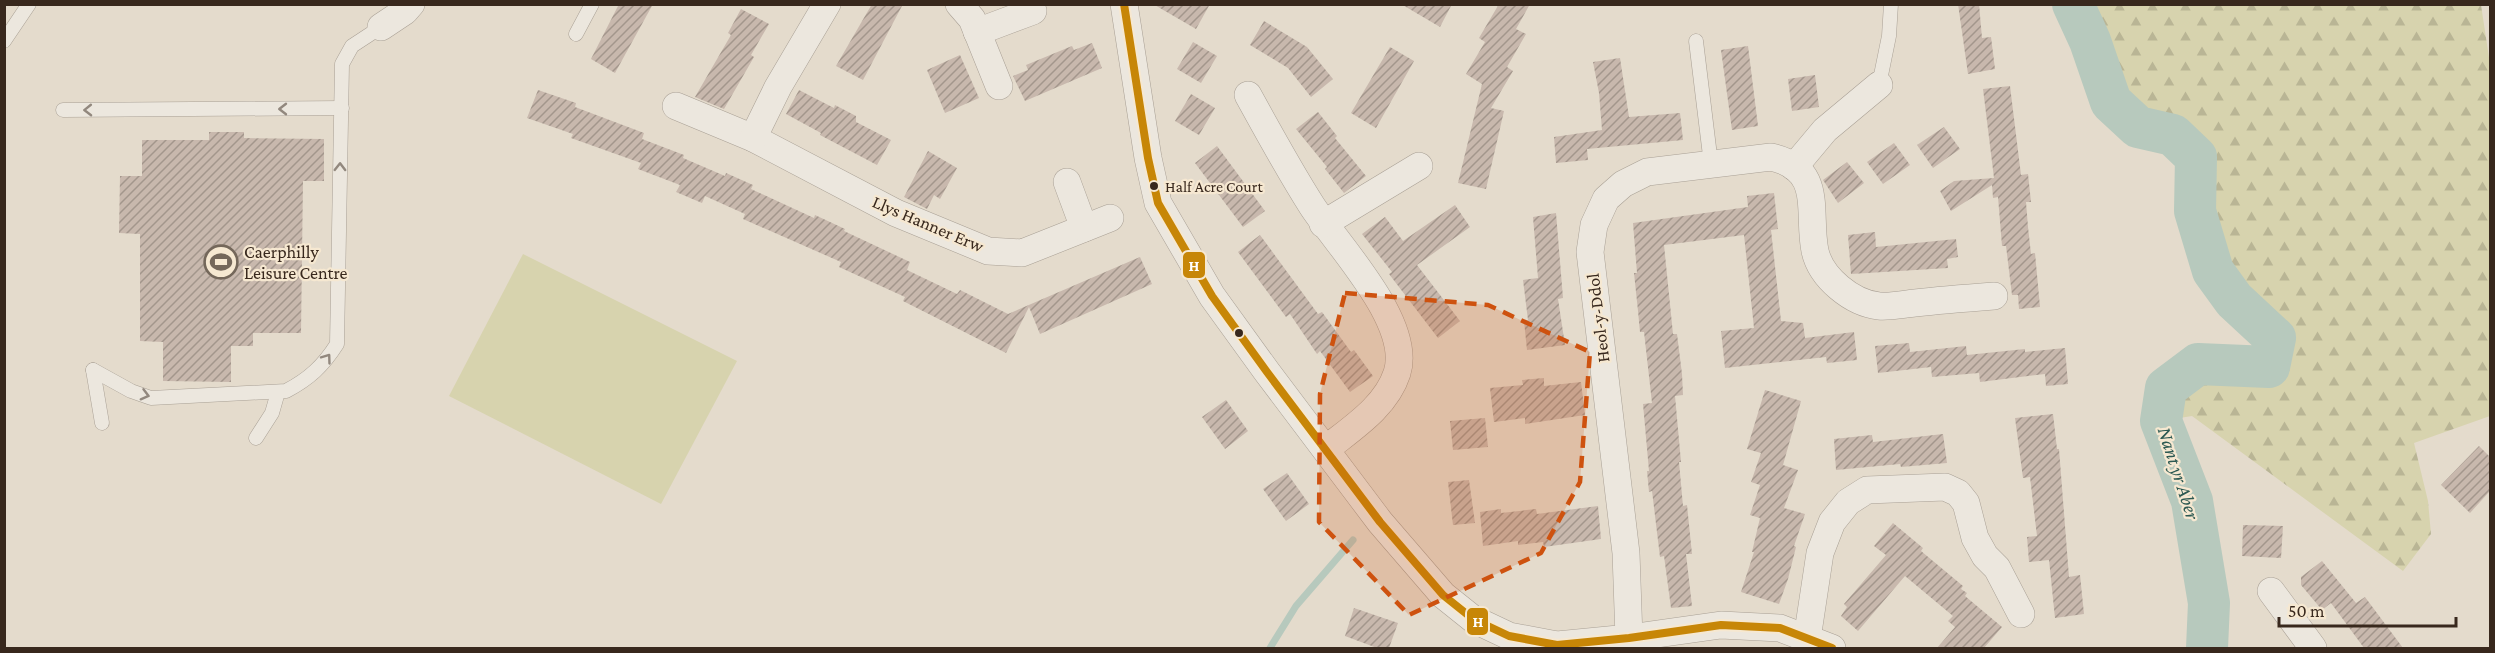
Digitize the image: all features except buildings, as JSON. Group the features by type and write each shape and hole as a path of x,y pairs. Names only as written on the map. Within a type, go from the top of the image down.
{"street":[{"path":"381,27 405,12 411,4"},
{"path":"753,138 778,87 827,4"},
{"path":"959,4 972,19 999,86"},
{"path":"1124,4 1148,158 1158,203 1212,296 1267,372 1380,522 1443,595 1507,642 1557,645 1629,638 1722,637 1780,628 1832,648"},
{"path":"977,32 1033,10"},
{"path":"1880,85 1825,130 1794,167 1805,178 1811,192 1816,253 1839,288 1859,300 1879,306 1994,296"},
{"path":"1248,95 1323,224 1371,286 1393,329 1399,351 1397,372 1386,395 1371,412 1326,449"},
{"name":"Llys Hanner Erw","path":"676,106 753,138 896,213 988,251 1022,253 1110,218"},
{"name":"Heol-y-Ddol","path":"1629,638 1626,553 1590,252 1594,225 1606,199 1623,184 1647,172 1771,157 1784,160 1794,167"},
{"path":"1323,224 1419,166"},
{"path":"1067,182 1084,228"},
{"path":"1807,639 1820,553 1832,522 1848,502 1867,490 1945,487 1958,493 1966,503 1975,538 1985,556 1997,567 2021,614"},
{"path":"2271,591 2313,648"}],"lane":[{"path":"4,41 29,4"},
{"path":"576,34 592,4"},
{"path":"1880,85 1889,36 1891,4"},
{"path":"102,423 93,370 131,391 152,398 286,391 305,381 325,363 337,344 342,64 352,46 381,27"},
{"path":"1696,41 1711,164"},
{"path":"63,110 342,108"},
{"path":"256,438 272,413 278,392"}],"highlighted area":[{"path":"1345,293 1488,305 1590,352 1580,482 1541,553 1409,615 1319,522 1320,394"}],"green space":[{"path":"2073,5 2481,5 2490,64 2490,416 2414,443 2428,501 2431,534 2403,571 2192,416 2161,421 2166,388 2198,364 2269,367 2275,339 2234,300 2213,271 2195,211 2196,157 2173,135 2138,127 2111,102 2090,41"},
{"path":"523,254 737,361 661,504 449,396"}],"waterway":[{"name":"Nant yr Aber","path":"2073,4 2090,41 2111,102 2138,127 2173,135 2196,157 2195,211 2213,271 2234,300 2275,338 2269,367 2198,364 2166,388 2161,421 2192,501 2209,603 2207,648"},
{"path":"1270,648 1296,606 1353,540"}],"transit line":[{"name":"H","path":"1124,4 1148,158 1158,203 1212,296 1267,372 1380,522 1443,595 1473,619 1509,636 1557,645 1721,625 1780,628 1832,648"}],"place":[{"name":"Half Acre Court","path":"1154,186"},
{"name":"Caerphilly Leisure Centre","path":"221,262"}]}
